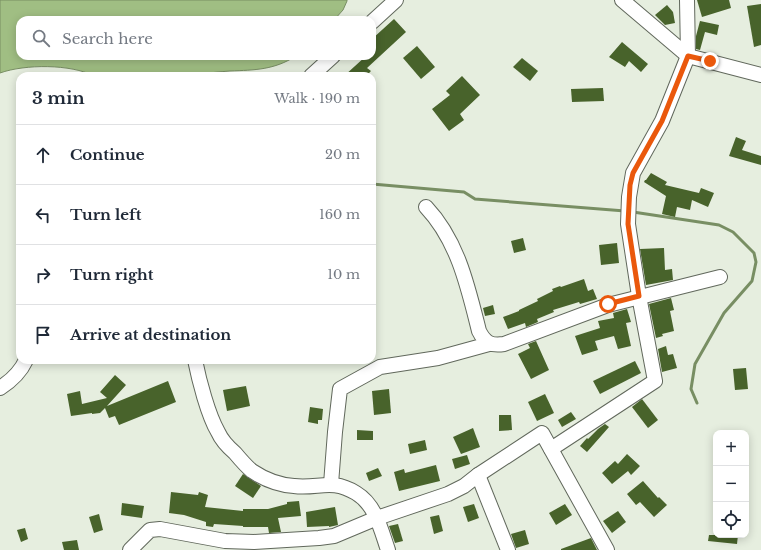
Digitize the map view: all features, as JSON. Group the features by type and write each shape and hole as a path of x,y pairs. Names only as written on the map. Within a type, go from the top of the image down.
{"street":[{"path":"376,18 396,0"},
{"path":"622,0 688,56 761,75"},
{"path":"551,449 655,382 639,296 628,224 629,197 633,173 662,121 688,56 687,0"},
{"path":"315,72 329,60"},
{"path":"426,207 447,235 464,274 479,331 483,339 489,344"},
{"path":"331,484 340,388 380,367 438,358 489,344 504,344 608,304 720,277"},
{"path":"0,388 13,379 24,364"},
{"path":"196,364 206,401 217,432 224,443 251,470 266,479 295,486 331,484 344,487 357,494 368,503 377,518 388,550"},
{"path":"130,550 150,530 160,529 225,540 262,542 334,536 377,518 448,494 464,486 478,475 542,434 608,550"},
{"path":"478,475 508,550"}],"shaded area":[{"path":"0,0 347,0 343,10 338,16 16,16 16,60 290,60 272,67 214,72 84,72 61,67 35,67 10,70 0,73"}],"building":[{"path":"697,0 729,0 731,8 702,17"},
{"path":"761,4 761,45 754,47 747,6"},
{"path":"667,5 673,12 675,23 665,25 655,15"},
{"path":"394,19 406,32 376,60 376,35"},
{"path":"700,21 719,25 717,35 705,32 700,50 696,49 696,36"},
{"path":"622,42 648,64 641,72 629,61 625,67 609,57"},
{"path":"417,46 435,67 421,79 403,58"},
{"path":"522,58 538,71 530,81 513,67"},
{"path":"362,60 376,60 367,68 371,71 370,72 348,72"},
{"path":"462,76 480,95 460,114 464,120 449,131 432,109 450,95 446,91"},
{"path":"603,88 604,101 572,102 571,89"},
{"path":"736,137 746,141 742,150 761,156 761,165 729,156"},
{"path":"651,173 667,182 665,185 699,193 701,188 714,193 708,207 692,200 690,210 677,207 675,217 662,214 666,196 644,182"},
{"path":"523,238 526,250 514,253 511,241"},
{"path":"617,243 619,263 601,265 599,245"},
{"path":"664,248 665,270 672,269 673,280 646,285 640,249"},
{"path":"584,279 588,291 593,289 597,299 580,304 579,302 553,310 554,312 537,319 538,322 526,327 525,323 508,329 503,317 538,301 537,299 553,291 552,289"},
{"path":"671,298 674,310 670,311 674,331 662,334 663,336 656,338 649,304"},
{"path":"493,305 495,314 485,316 483,308"},
{"path":"627,309 631,322 626,323 631,346 618,349 614,336 595,341 598,350 582,355 575,336 600,328 598,321 614,318 613,313"},
{"path":"536,341 549,370 531,379 518,354 530,348 528,344"},
{"path":"666,346 668,355 673,354 677,368 662,372 658,349"},
{"path":"635,361 641,373 600,394 593,381"},
{"path":"746,368 748,389 735,390 733,369"},
{"path":"115,375 126,385 107,406 168,381 176,402 119,425 115,416 109,418 105,408 100,413 71,416 67,394 80,391 82,404 107,398 100,392"},
{"path":"246,386 250,406 227,411 223,390"},
{"path":"389,389 391,413 374,415 372,391"},
{"path":"545,394 554,413 537,421 528,402"},
{"path":"642,399 658,420 648,428 632,407"},
{"path":"310,407 323,409 322,420 318,420 318,424 308,422"},
{"path":"571,412 576,419 562,427 558,420"},
{"path":"499,415 511,415 512,430 499,431"},
{"path":"605,424 609,427 587,452 580,446 587,438 588,439"},
{"path":"473,428 480,447 461,454 453,437"},
{"path":"357,430 373,431 373,440 357,440"},
{"path":"425,440 427,450 410,454 408,444"},
{"path":"627,454 640,466 631,475 628,471 612,484 602,473 615,461 618,464"},
{"path":"467,455 470,464 455,469 452,459"},
{"path":"436,465 440,481 399,491 394,472 404,469 405,473"},
{"path":"378,468 382,476 369,481 366,473"},
{"path":"243,474 261,486 253,498 235,486"},
{"path":"643,481 658,498 659,497 667,505 654,517 640,502 636,505 627,494"},
{"path":"171,492 198,495 199,492 208,495 205,507 243,511 243,509 268,509 287,504 287,502 299,501 301,516 278,518 281,532 269,533 268,527 243,527 214,524 213,527 206,526 206,522 184,515 169,513"},
{"path":"122,503 144,506 142,518 121,515"},
{"path":"474,504 479,518 468,522 463,507"},
{"path":"565,504 572,515 556,525 549,513"},
{"path":"335,507 338,525 329,527 307,527 306,512"},
{"path":"618,511 626,522 612,533 603,521"},
{"path":"99,514 103,530 94,533 89,517"},
{"path":"439,515 443,531 434,534 430,517"},
{"path":"398,524 403,541 395,543 389,526"},
{"path":"25,528 28,539 21,542 17,530"},
{"path":"525,530 529,544 516,548 511,534"},
{"path":"709,535 713,535 713,538 738,538 737,544 708,541"},
{"path":"591,538 597,550 561,550 561,549"},
{"path":"77,540 79,550 64,550 62,542"}],"waterway":[{"path":"376,184 464,192 475,199 625,211"},
{"path":"633,212 719,225 733,232 754,253 756,262 752,281 724,313 695,364 691,389 697,403"}],"route":[{"path":"608,304 639,296 628,224 630,185 633,173 662,121 688,56 710,61"}]}
